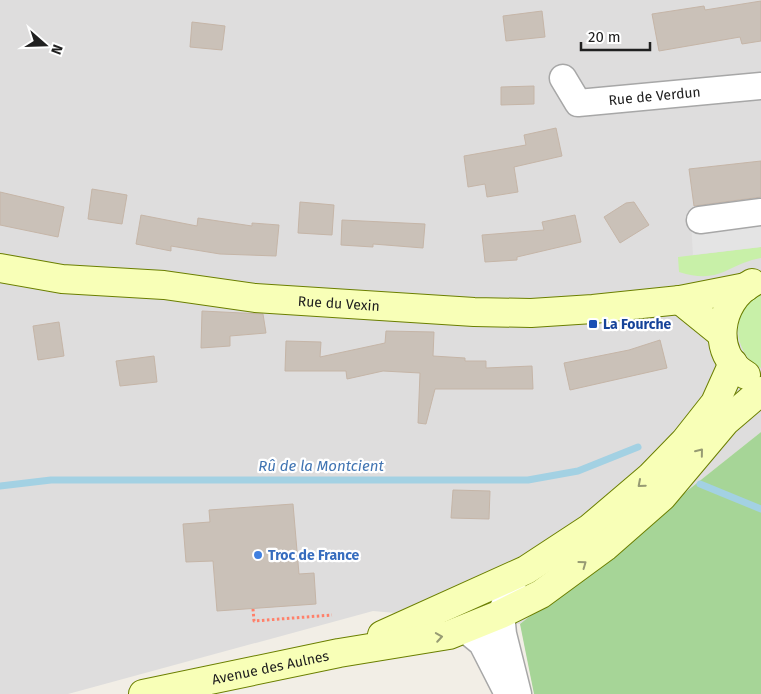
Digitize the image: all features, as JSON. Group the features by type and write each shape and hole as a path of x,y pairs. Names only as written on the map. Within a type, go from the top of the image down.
{"main road":[{"name":"Rue du Vexin","path":"0,268 62,279 164,284 254,298 418,310 531,313 680,300 753,283"},
{"path":"753,283 733,299 724,316 722,334 725,349 732,363 742,373 761,382"},
{"path":"680,300 722,334"},
{"path":"339,653 515,576 590,528 670,458 715,403 732,363"},
{"path":"339,653 449,635 501,614 541,594 605,548 662,497 725,422 761,391"},
{"name":"Avenue des Aulnes","path":"143,694 339,653"}],"street":[{"name":"Rue de Verdun","path":"563,78 578,103 761,86"},
{"path":"700,220 761,212"},
{"path":"515,576 501,614 503,634 518,694"},
{"path":"465,629 482,643 508,694"}],"path":[{"path":"253,609 254,621 332,615"}],"shaded area":[{"path":"0,0 761,0 761,432 520,624 373,611 68,694 0,694"},
{"path":"761,213 761,247 693,255 691,222"}],"green space":[{"path":"761,247 761,258 714,275 693,275 679,272 678,257"},
{"path":"761,294 761,368 751,361 744,352 738,331 739,320 743,310"},
{"path":"761,432 761,694 534,694 520,624"}],"building":[{"path":"761,1 761,41 742,44 740,37 659,51 652,14 704,6 705,10"},
{"path":"542,11 545,37 506,41 503,16"},
{"path":"192,22 225,26 222,50 190,47"},
{"path":"534,86 534,104 501,105 501,87"},
{"path":"556,128 562,156 514,167 518,192 487,197 485,184 468,187 464,156 526,145 524,135"},
{"path":"761,161 761,197 694,206 689,169"},
{"path":"92,189 127,195 122,224 88,219"},
{"path":"0,192 64,207 58,237 0,225"},
{"path":"300,202 334,205 332,235 298,233"},
{"path":"634,202 649,225 620,243 604,217 626,203"},
{"path":"141,215 197,226 198,218 252,226 252,223 279,225 276,256 220,254 171,246 171,251 136,244"},
{"path":"575,215 581,242 517,257 517,260 485,262 482,235 544,230 542,222"},
{"path":"342,220 425,224 423,248 373,244 373,247 341,245"},
{"path":"202,311 263,314 266,333 230,336 230,346 201,348"},
{"path":"59,322 64,356 38,360 33,326"},
{"path":"386,331 434,332 433,356 465,358 465,361 486,361 486,368 532,366 533,389 435,389 426,424 418,423 420,373 383,371 347,379 346,371 285,371 286,341 321,342 320,357 385,343"},
{"path":"660,340 667,368 570,390 564,363 629,350"},
{"path":"154,356 157,382 120,386 116,361"},
{"path":"453,490 490,491 489,519 451,518"},
{"path":"293,504 299,574 314,573 316,604 217,611 213,561 186,562 183,524 210,522 209,510"}],"waterway":[{"name":"Rû de la Montcient","path":"0,486 51,480 528,480 578,471 638,447"},
{"name":"Rû de la Montcient","path":"700,484 761,509"}],"place":[{"name":"La Fourche","path":"593,324"},
{"name":"Troc de France","path":"258,555"}]}
